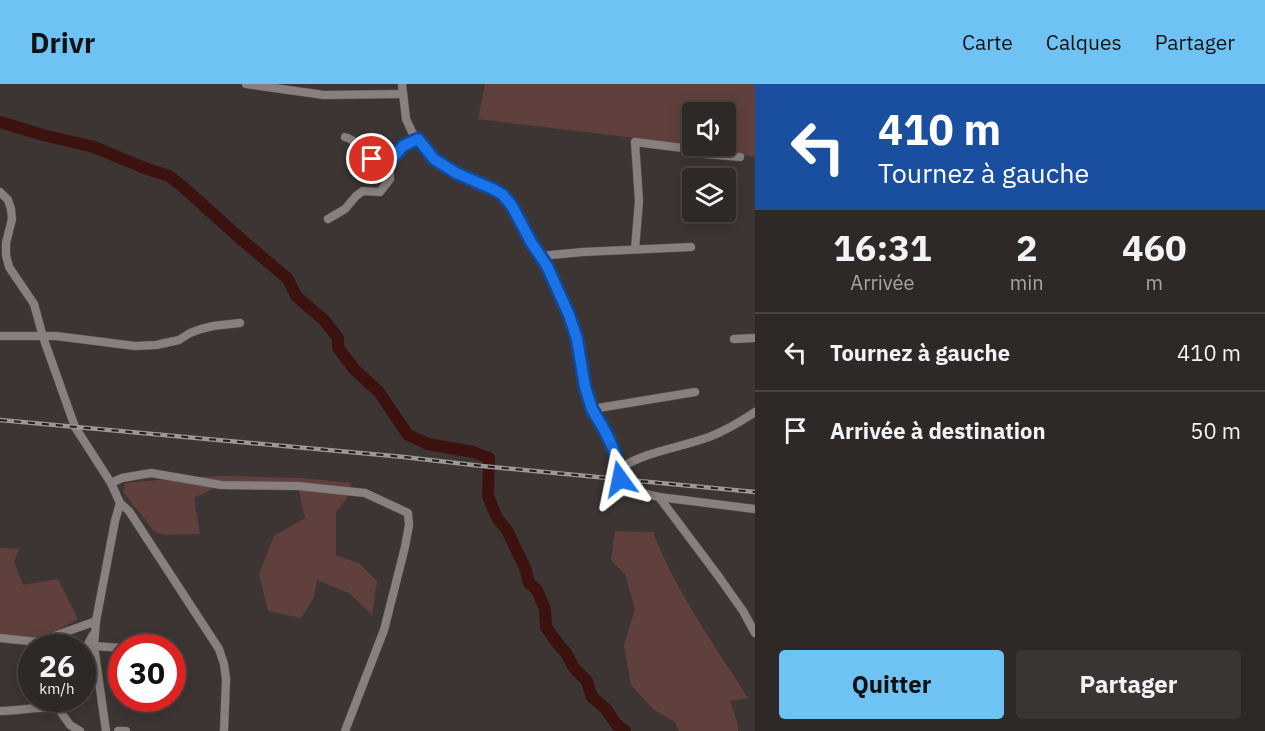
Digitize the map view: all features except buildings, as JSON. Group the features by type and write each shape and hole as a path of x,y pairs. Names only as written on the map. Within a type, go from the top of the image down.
{"street":[{"path":"248,84 324,95 403,94"},
{"path":"402,84 406,119 412,132 434,159 456,173 503,195 512,206 547,266 576,336 585,387 592,409 615,453 620,479 624,486 630,490 659,497 755,509"},
{"path":"345,137 350,138 372,159 389,162"},
{"path":"328,219 345,209 363,191 380,192 390,179 389,162 403,146 418,139"},
{"path":"635,249 639,201 635,142 683,148 706,154 740,157"},
{"path":"0,192 8,200 12,209 6,243 9,267 34,304 43,337 75,427 111,483 120,503 129,510 219,650 226,679 224,731"},
{"path":"540,256 691,247"},
{"path":"0,336 56,336 135,346 156,345 179,340 201,329 240,323"},
{"path":"734,339 755,338"},
{"path":"592,409 695,392"},
{"path":"619,469 633,460 710,437 755,412"},
{"path":"111,483 122,478 151,473 221,485 298,486 365,493 408,513 409,525 405,547 384,630 345,731"},
{"path":"659,497 720,577 755,633"},
{"path":"95,632 120,503"},
{"path":"0,638 38,642 96,621"},
{"path":"96,660 106,731"},
{"path":"0,711 18,711"},
{"path":"61,712 74,730"},
{"path":"118,731 126,731"}],"shaded area":[{"path":"485,84 755,84 755,157 736,154 736,102 682,102 682,144 478,119"},
{"path":"231,476 301,478 351,483 346,500 336,512 336,555 360,564 377,581 372,615 349,593 317,580 314,597 301,618 268,611 259,574 274,536 305,518 298,486 221,485 194,498 200,534 164,535 154,531 123,492 125,483"},
{"path":"615,531 653,532 684,597 748,698 730,701 738,731 679,731 675,722 653,709 631,685 624,645 635,609 625,574 611,560"},
{"path":"0,548 19,549 14,562 23,585 58,579 78,619 52,634 18,634 18,640 0,639"}],"waterway":[{"path":"0,122 94,147 169,176 288,279 296,296 324,320 338,338 338,348 355,370 379,392 408,435 428,444 473,452 489,458 488,496 497,518 507,530 525,568 529,583 537,590 545,609 546,627 566,653 574,668 587,681 592,697 625,731"}],"railway":[{"path":"0,420 755,492"}],"route":[{"path":"372,159 389,162 403,146 418,139 434,159 456,173 495,190 503,195 512,206 547,266 569,315 577,339 585,387 592,409 615,453 620,479"}]}
